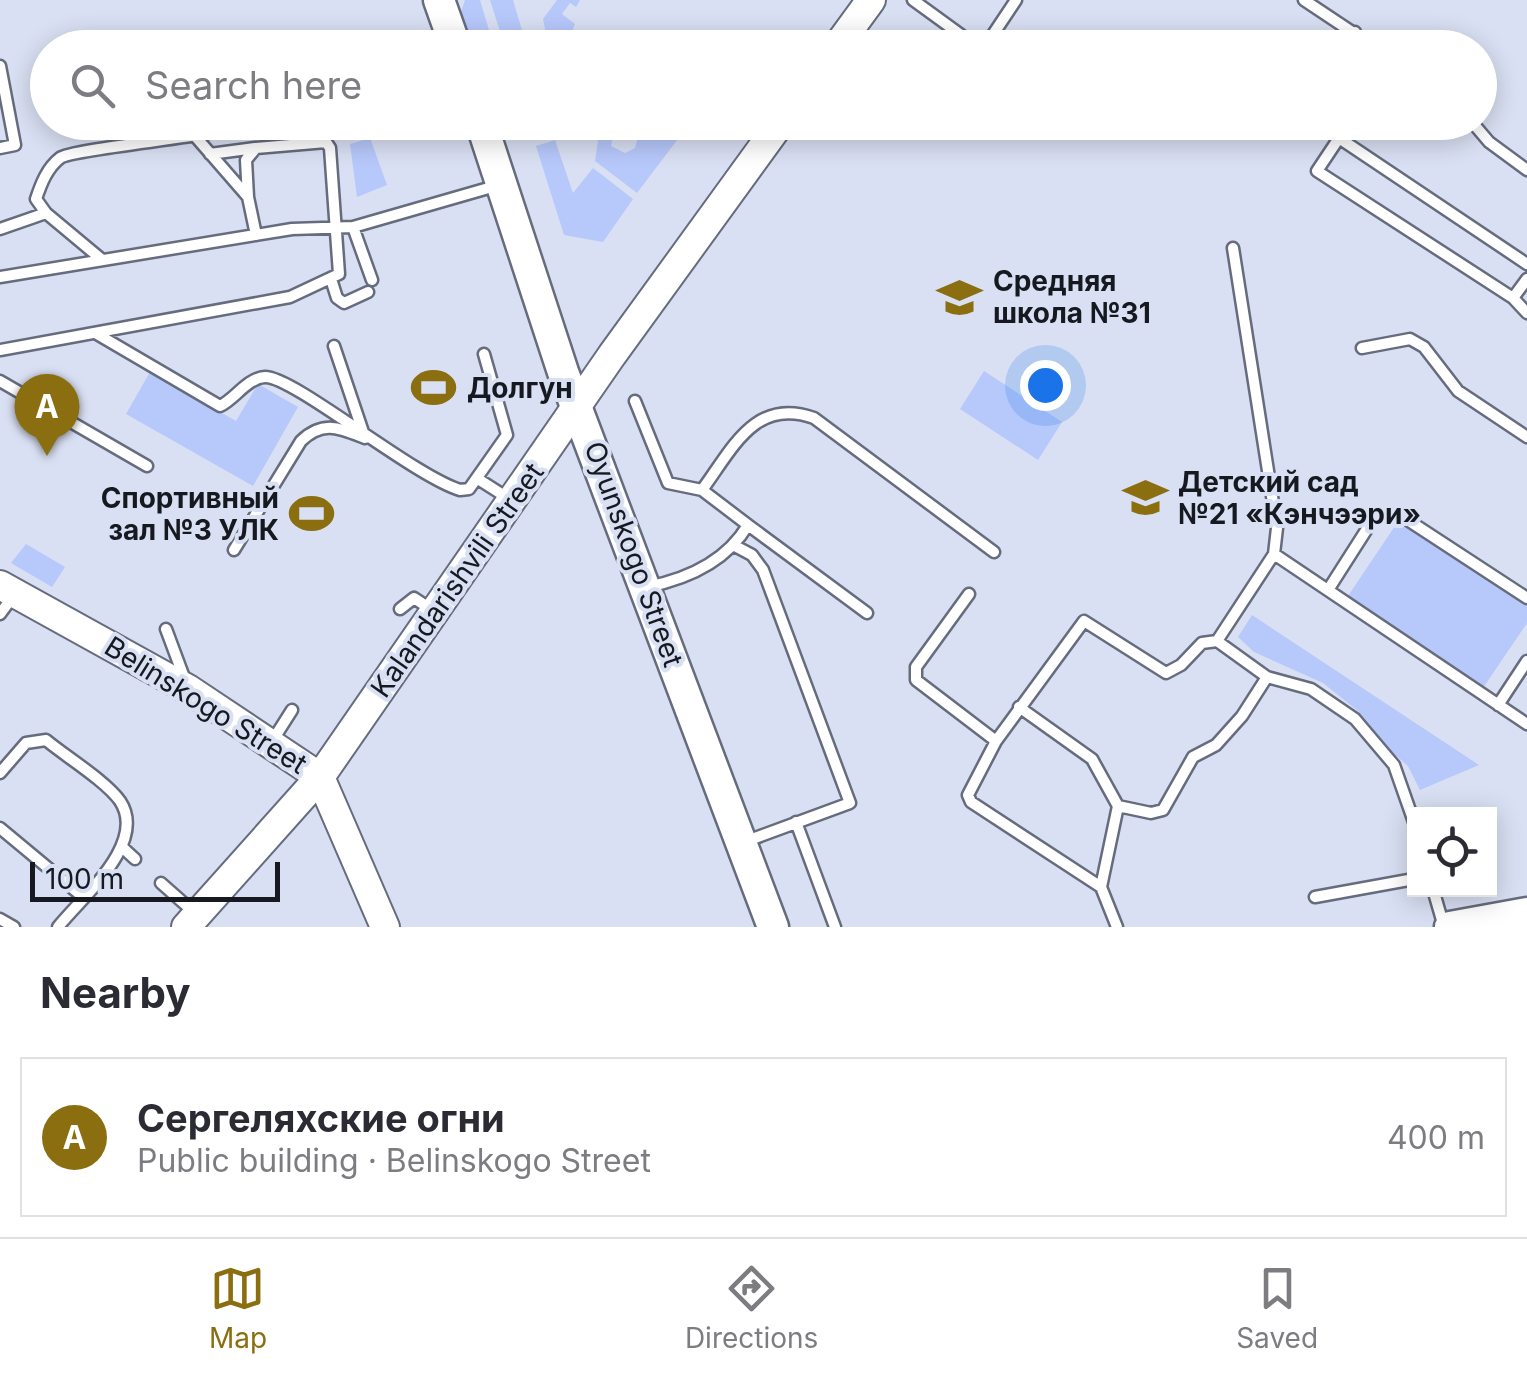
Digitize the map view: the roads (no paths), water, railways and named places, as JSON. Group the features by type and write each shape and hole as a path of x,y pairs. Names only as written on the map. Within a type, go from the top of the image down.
{"main road":[{"path":"440,0 450,30"},
{"name":"Oyunskogo Street","path":"488,140 577,404 773,927"},
{"path":"1447,927 1527,913"}],"street":[{"path":"849,30 870,0"},
{"name":"Kalandarishvili Street","path":"191,921 320,778 577,404 768,140"},
{"name":"Belinskogo Street","path":"5,597 188,690 320,778 385,927"}],"lane":[{"path":"912,0 956,30"},
{"path":"995,30 1016,0"},
{"path":"1304,0 1351,30"},
{"path":"0,66 15,145 0,148"},
{"path":"100,258 46,213 36,199 41,184 59,159 72,152 110,151 172,140"},
{"path":"198,140 248,197"},
{"path":"1338,140 1317,171 1513,298 1527,313"},
{"path":"1342,140 1527,264"},
{"path":"1487,140 1527,170"},
{"path":"0,350 290,297 339,274 330,148 326,142 210,154"},
{"path":"256,148 246,160 256,235"},
{"path":"0,277 256,235 353,228 502,184"},
{"path":"0,230 46,213"},
{"path":"330,279 337,298 344,303 370,286 353,228"},
{"path":"1216,641 1274,554 1278,528 1233,248"},
{"path":"1513,298 1527,278"},
{"path":"96,334 220,406 255,380 268,377 286,383 365,438 446,485 469,489 507,435 484,354"},
{"path":"1362,348 1410,339 1424,347 1458,391 1527,437"},
{"path":"334,346 365,438"},
{"path":"0,381 147,466"},
{"path":"636,401 668,483 702,490 867,613"},
{"path":"702,490 750,424 790,410 814,418 994,552"},
{"path":"234,550 301,441 314,429 328,426 365,438"},
{"path":"478,479 511,500"},
{"path":"1328,590 1374,518 1386,513 1400,515 1527,598"},
{"path":"646,588 677,581 735,546 748,525"},
{"path":"735,546 752,555 763,570 850,803 742,843"},
{"path":"1274,554 1527,724"},
{"path":"969,594 916,667 916,680 996,741"},
{"path":"400,609 414,598 433,611"},
{"path":"1102,887 971,802 970,786 996,741 1084,621 1166,673 1181,665 1202,642 1216,641 1267,676 1312,689 1356,719 1394,765 1409,807"},
{"path":"166,630 188,690"},
{"path":"1498,705 1527,661"},
{"path":"1118,806 1151,813 1163,810 1193,757 1216,745 1242,716 1267,676"},
{"path":"1019,708 1092,759 1118,806 1102,887 1117,927"},
{"path":"271,742 292,710"},
{"path":"0,773 26,743 46,740 120,801 129,828 122,847 58,927"},
{"path":"796,822 834,927"},
{"path":"0,828 82,896"},
{"path":"122,847 135,859"},
{"path":"1315,897 1407,880"},
{"path":"162,883 191,921"},
{"path":"1436,897 1447,927"},
{"path":"0,918 14,927"}],"place":[{"name":"Средняя школа №31","path":"960,297"},
{"name":"Долгун","path":"434,388"},
{"name":"Сергеляхские огни","path":"47,456"},
{"name":"Детский сад №21 «Кэнчээри»","path":"1145,498"},
{"name":"Спортивный зал №3 УЛК","path":"312,514"}]}
